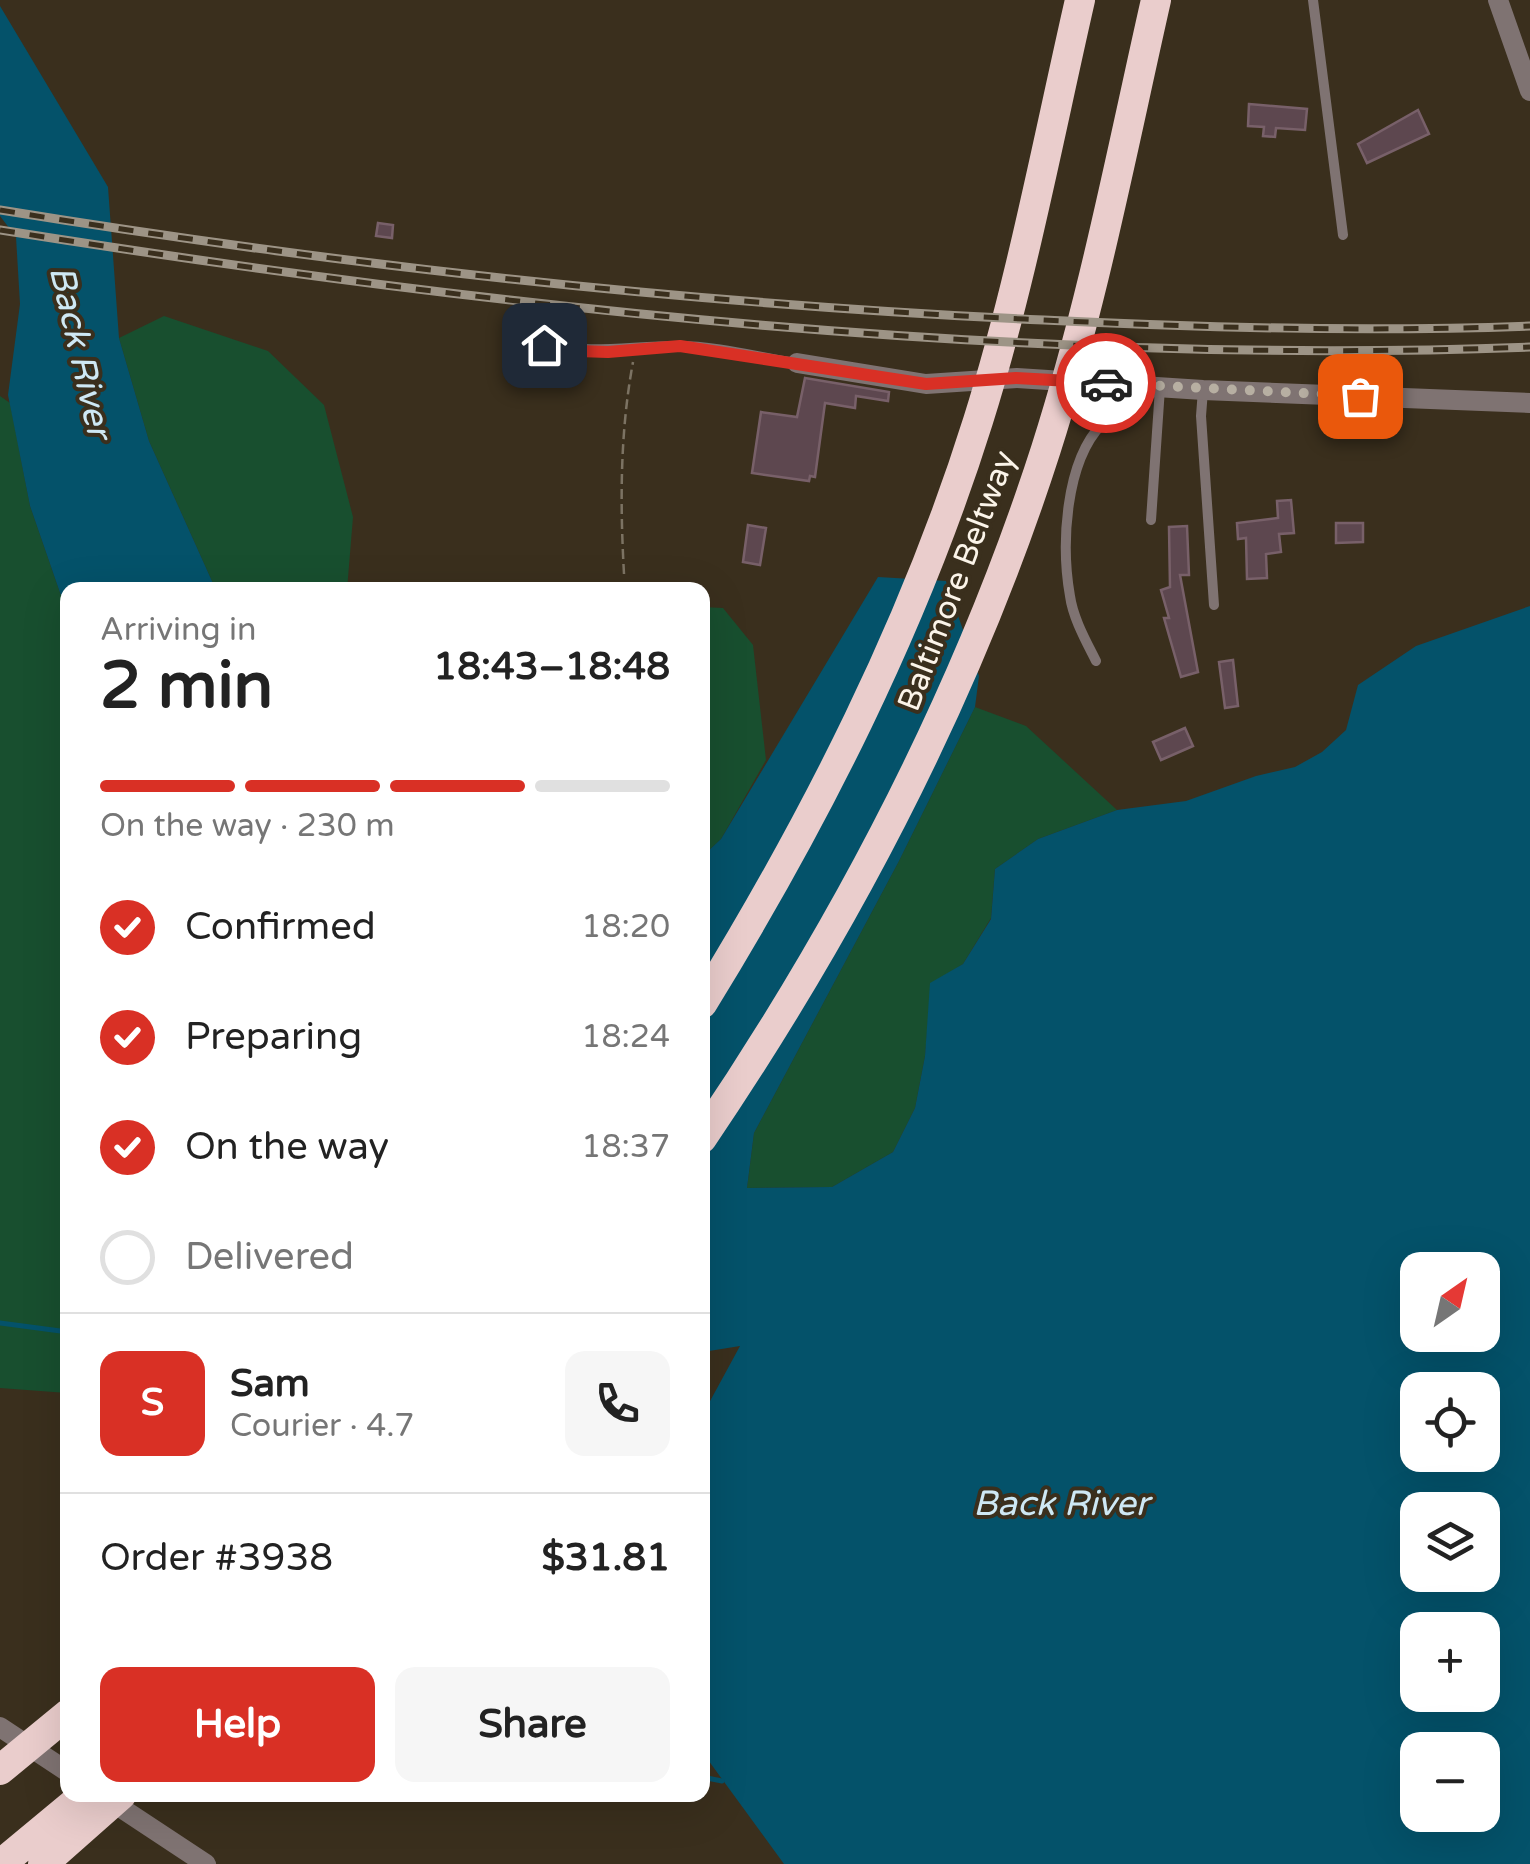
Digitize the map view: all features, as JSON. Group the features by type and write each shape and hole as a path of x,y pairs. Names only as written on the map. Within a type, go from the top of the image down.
{"highway":[{"name":"Baltimore Beltway","path":"710,990 810,819 913,604 978,422 1080,0"},
{"name":"Baltimore Beltway","path":"710,1126 814,963 873,857 979,636 1046,449 1098,258 1156,0"},
{"path":"0,1756 60,1717"},
{"path":"0,1770 60,1719"},
{"path":"1,1864 76,1802"},
{"path":"43,1864 113,1802"}],"street":[{"path":"1498,0 1530,91"},
{"path":"796,363 926,384 1016,378 1530,403"},
{"path":"0,1727 60,1767"},
{"path":"111,1802 206,1864"}],"lane":[{"path":"1314,0 1343,235"},
{"path":"544,345 578,351 680,346 796,363"},
{"path":"1151,520 1160,387"},
{"path":"1096,661 1070,598 1067,525 1072,483 1085,449 1100,426 1117,411 1160,387"},
{"path":"1204,390 1201,416 1214,605"}],"path":[{"path":"624,574 624,410 636,350"}],"green space":[{"path":"164,316 268,351 324,405 353,517 348,582 212,582 149,441 119,338"},
{"path":"0,396 10,403 30,506 60,593 60,1392 0,1388"},
{"path":"710,607 723,608 753,645 766,760 721,839 710,849"},
{"path":"975,707 1026,726 1117,810 1038,839 995,869 991,918 963,964 931,984 925,1056 915,1108 893,1152 832,1187 747,1188 754,1133 899,861"}],"water":[{"path":"0,6 108,187 119,338 149,441 212,582 60,582 60,593 30,506 8,395 20,304 16,237 0,216"},
{"name":"Back River","path":"878,577 946,581 979,676 975,707 899,861 754,1133 747,1188 832,1187 893,1152 915,1108 925,1056 930,983 963,964 991,919 995,869 1038,839 1117,810 1186,801 1256,776 1295,767 1322,752 1346,730 1358,685 1416,646 1530,606 1530,1864 784,1864 710,1763 710,1401 740,1346 710,1351 710,849 721,839"}],"building":[{"path":"1249,104 1307,109 1305,130 1276,128 1275,137 1263,136 1264,127 1248,126"},
{"path":"1418,110 1429,134 1367,163 1358,144"},
{"path":"378,223 393,225 392,238 376,236"},
{"path":"805,378 889,392 888,401 856,396 855,408 825,403 815,477 810,476 809,481 752,473 761,412 797,417"},
{"path":"1291,500 1294,533 1279,534 1281,552 1266,554 1267,578 1247,579 1246,538 1238,539 1237,523 1278,518 1277,501"},
{"path":"1336,523 1363,523 1363,542 1336,543"},
{"path":"748,525 766,528 760,565 743,562"},
{"path":"1187,526 1189,575 1180,575 1198,672 1181,677 1164,618 1169,618 1161,590 1170,587 1169,527"},
{"path":"1233,660 1238,706 1225,708 1219,662"},
{"path":"1185,728 1193,746 1161,760 1153,742"}],"waterway":[{"path":"0,1323 60,1331"},
{"path":"710,1779 722,1781"}],"railway":[{"path":"0,210 390,265 782,304 1226,327 1530,326"},
{"path":"0,230 378,284 762,325 1148,348 1339,351 1530,347"}],"way so far":[{"path":"1106,383 1360,396"}],"route":[{"path":"544,345 608,352 680,346 926,384 1016,378 1106,383"}]}
